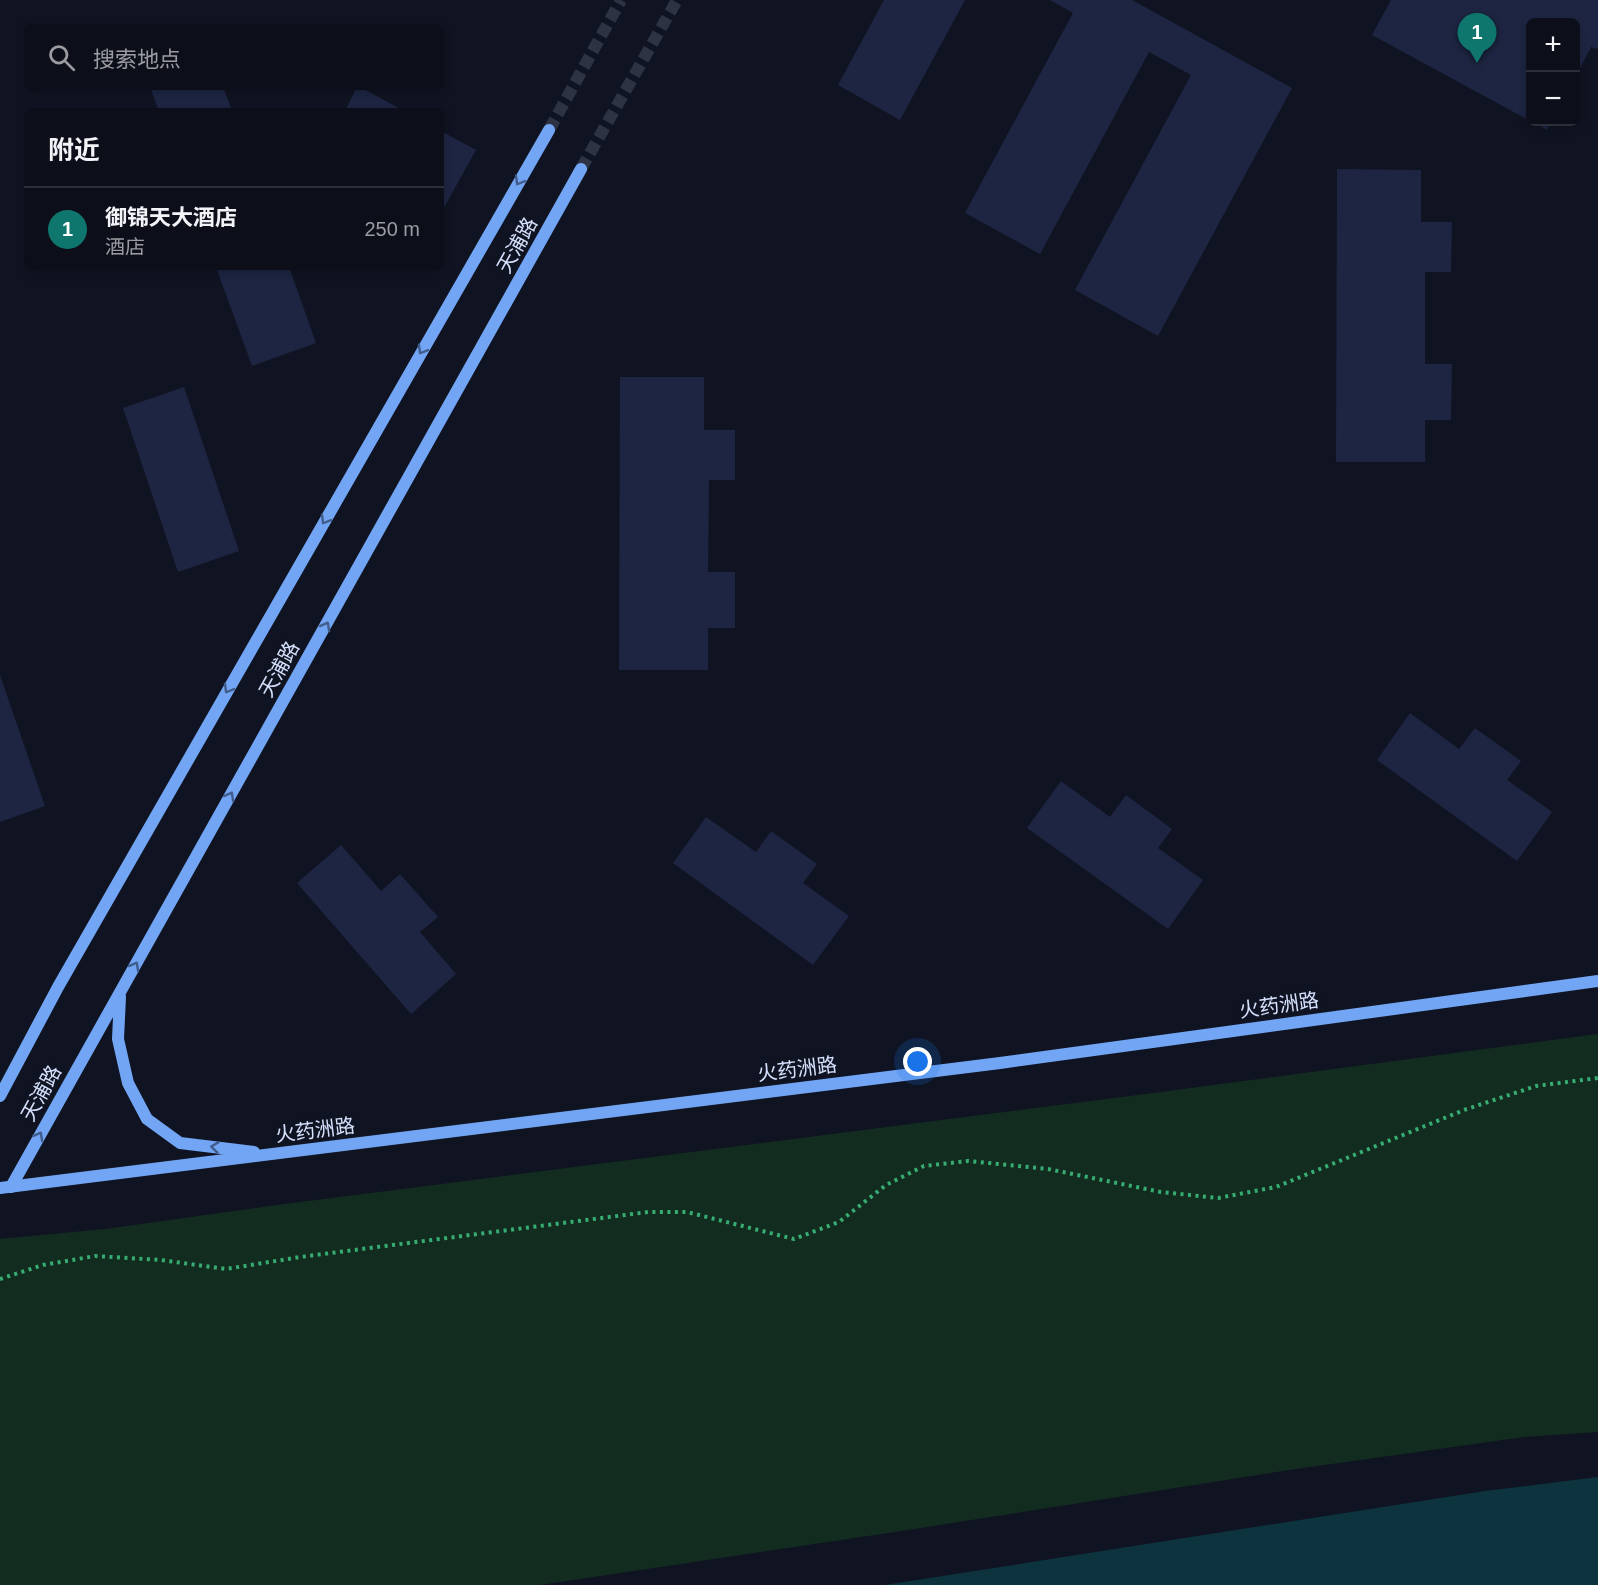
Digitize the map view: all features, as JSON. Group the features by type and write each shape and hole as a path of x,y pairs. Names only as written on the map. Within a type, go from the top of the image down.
{"street":[{"name":"天浦路","path":"0,1096 63,976 549,130"},
{"name":"天浦路","path":"5,1187 120,994 581,170"},
{"name":"火药洲路","path":"5,1187 1000,1064 1598,981"},
{"path":"120,994 118,1039 128,1083 147,1119 180,1143 274,1155"}],"path":[{"path":"0,1279 43,1265 95,1256 161,1260 226,1269 300,1257 648,1212 687,1212 794,1239 839,1222 886,1185 924,1166 968,1161 1048,1169 1161,1192 1218,1198 1276,1188 1464,1110 1536,1086 1598,1078"}],"green space":[{"path":"1598,1034 1598,1432 1524,1437 1289,1470 540,1585 0,1585 0,1239 105,1229"}],"water":[{"path":"1598,1477 1598,1585 885,1585 1485,1491"}],"building":[{"path":"884,0 965,0 900,120 838,85"},
{"path":"1050,0 1132,0 1292,88 1158,336 1075,290 1191,75 1149,52 1040,254 965,213 1073,13"},
{"path":"1391,0 1598,0 1598,49 1591,47 1580,68 1580,18 1526,18 1526,119 1372,35"},
{"path":"151,90 224,90 231,108 158,108"},
{"path":"356,90 366,90 398,108 346,108"},
{"path":"444,133 476,150 444,208"},
{"path":"1337,169 1421,170 1421,222 1452,222 1451,272 1425,272 1425,364 1452,364 1451,420 1425,420 1425,462 1336,462"},
{"path":"217,270 290,270 316,343 252,366"},
{"path":"620,377 704,377 704,430 735,430 735,480 709,480 708,572 735,572 735,628 708,628 708,670 619,670"},
{"path":"184,387 239,551 178,572 123,408"},
{"path":"0,675 45,806 0,822"},
{"path":"1410,713 1459,749 1475,728 1521,761 1507,780 1552,812 1517,861 1377,760"},
{"path":"1061,781 1110,817 1126,795 1172,829 1158,848 1203,880 1168,929 1027,828"},
{"path":"706,817 756,852 771,831 817,864 803,883 849,916 813,965 673,863"},
{"path":"341,845 381,891 400,874 438,917 420,932 456,974 411,1014 297,883"}],"tunnel":[{"path":"549,130 621,0"},
{"path":"581,169 677,0"}],"place":[{"name":"御锦天大酒店","path":"1477,63"}]}
